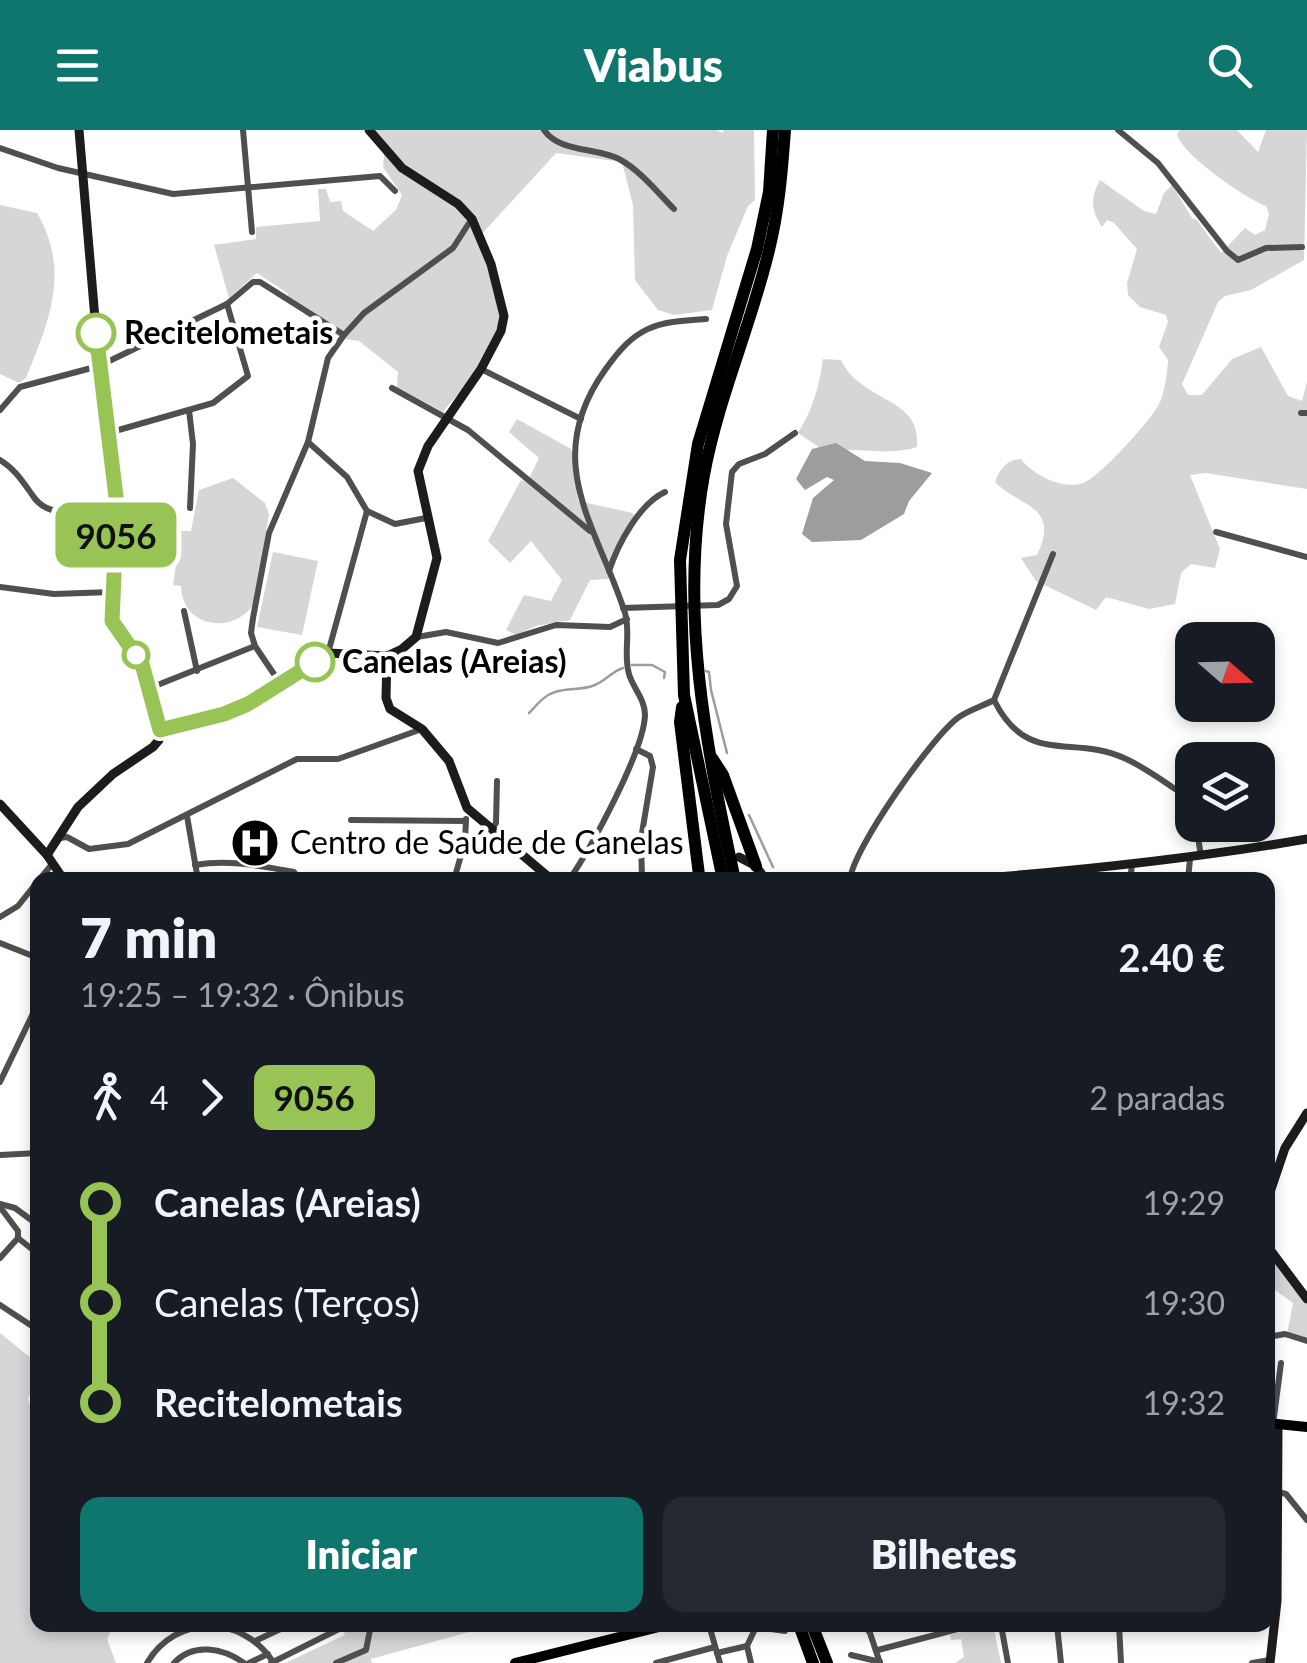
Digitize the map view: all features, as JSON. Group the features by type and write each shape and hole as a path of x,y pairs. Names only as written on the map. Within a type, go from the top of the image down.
{"highway":[{"path":"722,872 684,695 680,560 690,484 710,394 757,249 769,192 773,130"},
{"path":"734,872 710,754 692,601 698,514 721,398 768,252 780,192 785,130"},
{"path":"684,695 680,722 697,872"},
{"path":"710,754 723,775 756,866"},
{"path":"794,1632 812,1663"},
{"path":"815,1632 826,1663"}],"main road":[{"path":"1275,1424 1307,1427"},
{"path":"515,1663 640,1632"}],"street":[{"path":"43,872 78,807 113,774 154,748 160,730 142,664 112,621 117,505 99,366 79,130"},
{"path":"243,130 252,232"},
{"path":"369,130 402,168 458,204 472,218 491,264 504,316 501,331 481,368 428,446 418,471 437,558 416,637"},
{"path":"544,130 547,136 568,146 621,160 674,209"},
{"path":"1118,130 1158,163 1227,252 1238,260 1266,248 1302,248"},
{"path":"0,148 83,174 173,194 380,176 395,191"},
{"path":"280,684 251,633 269,533 308,442 328,358 364,313 454,248 472,218"},
{"path":"0,410 20,387 99,366 228,304 254,282 260,282 344,335"},
{"path":"107,433 213,403 248,376 228,304"},
{"path":"575,872 592,846 636,749 645,710 626,665 627,619 591,532 578,485 574,452 581,419 597,381 630,339 657,322 706,319"},
{"path":"481,368 581,419"},
{"path":"392,388 446,418 501,456 591,532"},
{"path":"189,410 193,444 190,508"},
{"path":"623,608 718,606 729,600 737,586 726,524 732,472 794,432"},
{"path":"308,442 347,477 367,511 396,524 426,518"},
{"path":"0,460 16,472 48,511 62,513 117,505"},
{"path":"608,572 621,540 647,502 665,492"},
{"path":"328,653 367,511"},
{"path":"1216,532 1307,557"},
{"path":"852,872 900,787 957,718 994,700 1053,554"},
{"path":"0,587 54,594 112,592"},
{"path":"184,612 197,671"},
{"path":"160,730 224,714 328,653 387,656 416,637 446,632 498,643 556,624 610,627 627,619"},
{"path":"150,688 255,646"},
{"path":"387,656 388,705 422,729 450,761 467,808 465,840 456,872"},
{"path":"994,700 1003,717 1028,739 1122,756 1175,790"},
{"path":"60,838 67,837 84,848 135,842 298,759 338,759 422,729"},
{"path":"636,749 650,756 652,766 641,840 642,872"},
{"path":"493,827 497,781"},
{"path":"467,808 543,872"},
{"path":"2,810 59,872"},
{"path":"187,816 196,872"},
{"path":"351,820 466,821"},
{"path":"166,826 178,828 188,837"},
{"path":"1088,872 1307,839"},
{"path":"1191,872 1196,842"},
{"path":"739,856 760,872"},
{"path":"194,865 220,861 294,872"},
{"path":"702,872 710,862"},
{"path":"1131,872 1132,865"},
{"path":"0,917 18,906 30,891"},
{"path":"0,943 30,955"},
{"path":"0,1082 30,1020"},
{"path":"1275,1177 1285,1148 1307,1113"},
{"path":"0,1155 30,1153"},
{"path":"0,1208 15,1208 30,1220"},
{"path":"0,1208 18,1231 18,1238 0,1258"},
{"path":"18,1238 30,1248"},
{"path":"1275,1256 1307,1299"},
{"path":"2,1310 30,1326"},
{"path":"1275,1336 1285,1334 1307,1341"},
{"path":"1275,1408 1281,1362"},
{"path":"1275,1458 1275,1531"},
{"path":"1277,1491 1286,1494 1307,1520"},
{"path":"146,1663 161,1643 182,1632"},
{"path":"240,1632 255,1641 271,1660"},
{"path":"255,1641 274,1632"},
{"path":"174,1663 200,1649 217,1650 247,1663 271,1660 332,1632"},
{"path":"336,1663 366,1650 370,1632"},
{"path":"711,1632 720,1663"},
{"path":"750,1663 747,1646 754,1632"},
{"path":"851,1655 880,1662 868,1632"},
{"path":"878,1650 939,1632"},
{"path":"1002,1632 1008,1663"},
{"path":"1058,1632 1061,1663"},
{"path":"1119,1632 1121,1663"},
{"path":"1252,1663 1270,1661 1271,1632"},
{"path":"656,1663 747,1646"}],"shaded area":[{"path":"372,130 754,130 755,200 748,206 727,256 712,310 674,315 658,310 635,280 633,205 622,162 556,153 480,236 497,293 500,326 481,366 443,412 397,387 398,372 359,341 343,339 306,315 287,293 257,273 229,298 214,245 256,239 256,227 320,221 318,189 326,189 330,202 341,201 343,211 373,231 396,210 402,195 383,167 385,146"},
{"path":"1180,130 1237,130 1258,152 1266,130 1307,130 1304,260 1251,290 1225,296 1218,302 1182,384 1188,395 1202,395 1232,359 1261,347 1288,396 1302,401 1307,382 1307,489 1206,473 1190,475 1220,549 1215,568 1191,564 1181,573 1175,604 1149,609 1106,597 1096,610 1036,581 1021,558 1037,555 1043,539 1041,517 995,482 1004,466 1021,459 1049,480 1083,483 1123,449 1153,414 1162,396 1168,360 1159,347 1168,322 1166,315 1140,307 1128,295 1127,283 1137,249 1113,222 1107,220 1102,227 1098,221 1093,199 1100,180 1144,211 1156,214 1164,193 1172,185 1192,218 1221,253 1245,228 1255,235 1265,230 1269,214 1266,206 1201,163 1181,143 1177,134"},
{"path":"0,205 37,213 53,255 55,276 49,316 26,378 19,383 0,374"},
{"path":"823,359 841,360 862,385 900,408 916,430 917,447 826,452 798,433 815,397"},
{"path":"517,419 571,449 576,460 578,501 633,513 634,517 608,579 590,580 570,620 536,626 516,635 506,630 524,595 551,601 562,580 531,541 510,563 488,541 521,480 527,482 539,458 509,432"},
{"path":"836,443 865,461 900,463 932,473 909,501 904,514 861,540 812,542 802,534 813,498 834,480 827,477 805,490 796,479 812,449"},
{"path":"233,478 265,503 269,514 254,604 234,620 210,622 190,611 181,586 173,585 181,531 191,531 199,490"},
{"path":"273,552 318,561 302,635 257,627"},
{"path":"1275,1262 1307,1304 1307,1340 1287,1334 1293,1303 1275,1290"},
{"path":"0,1333 30,1357 30,1632 110,1632 107,1639 116,1663 0,1663"},
{"path":"344,1632 469,1632 371,1659 372,1663 285,1663 345,1635"},
{"path":"994,1632 1001,1663 955,1663 964,1657 961,1639 951,1640 950,1635"}],"waterway":[{"path":"632,665 652,665 665,672 664,678"},
{"path":"529,713 551,693 595,685 623,668"},
{"path":"706,671 727,753"},
{"path":"749,815 773,867"}],"bus line":[{"name":"9056","path":"96,333 117,505 112,621 142,664 160,730 248,704 315,662"}],"place":[{"name":"Recitelometais","path":"96,333"},
{"name":"Canelas (Areias)","path":"315,662"},
{"name":"Centro de Saúde de Canelas","path":"255,843"}]}
